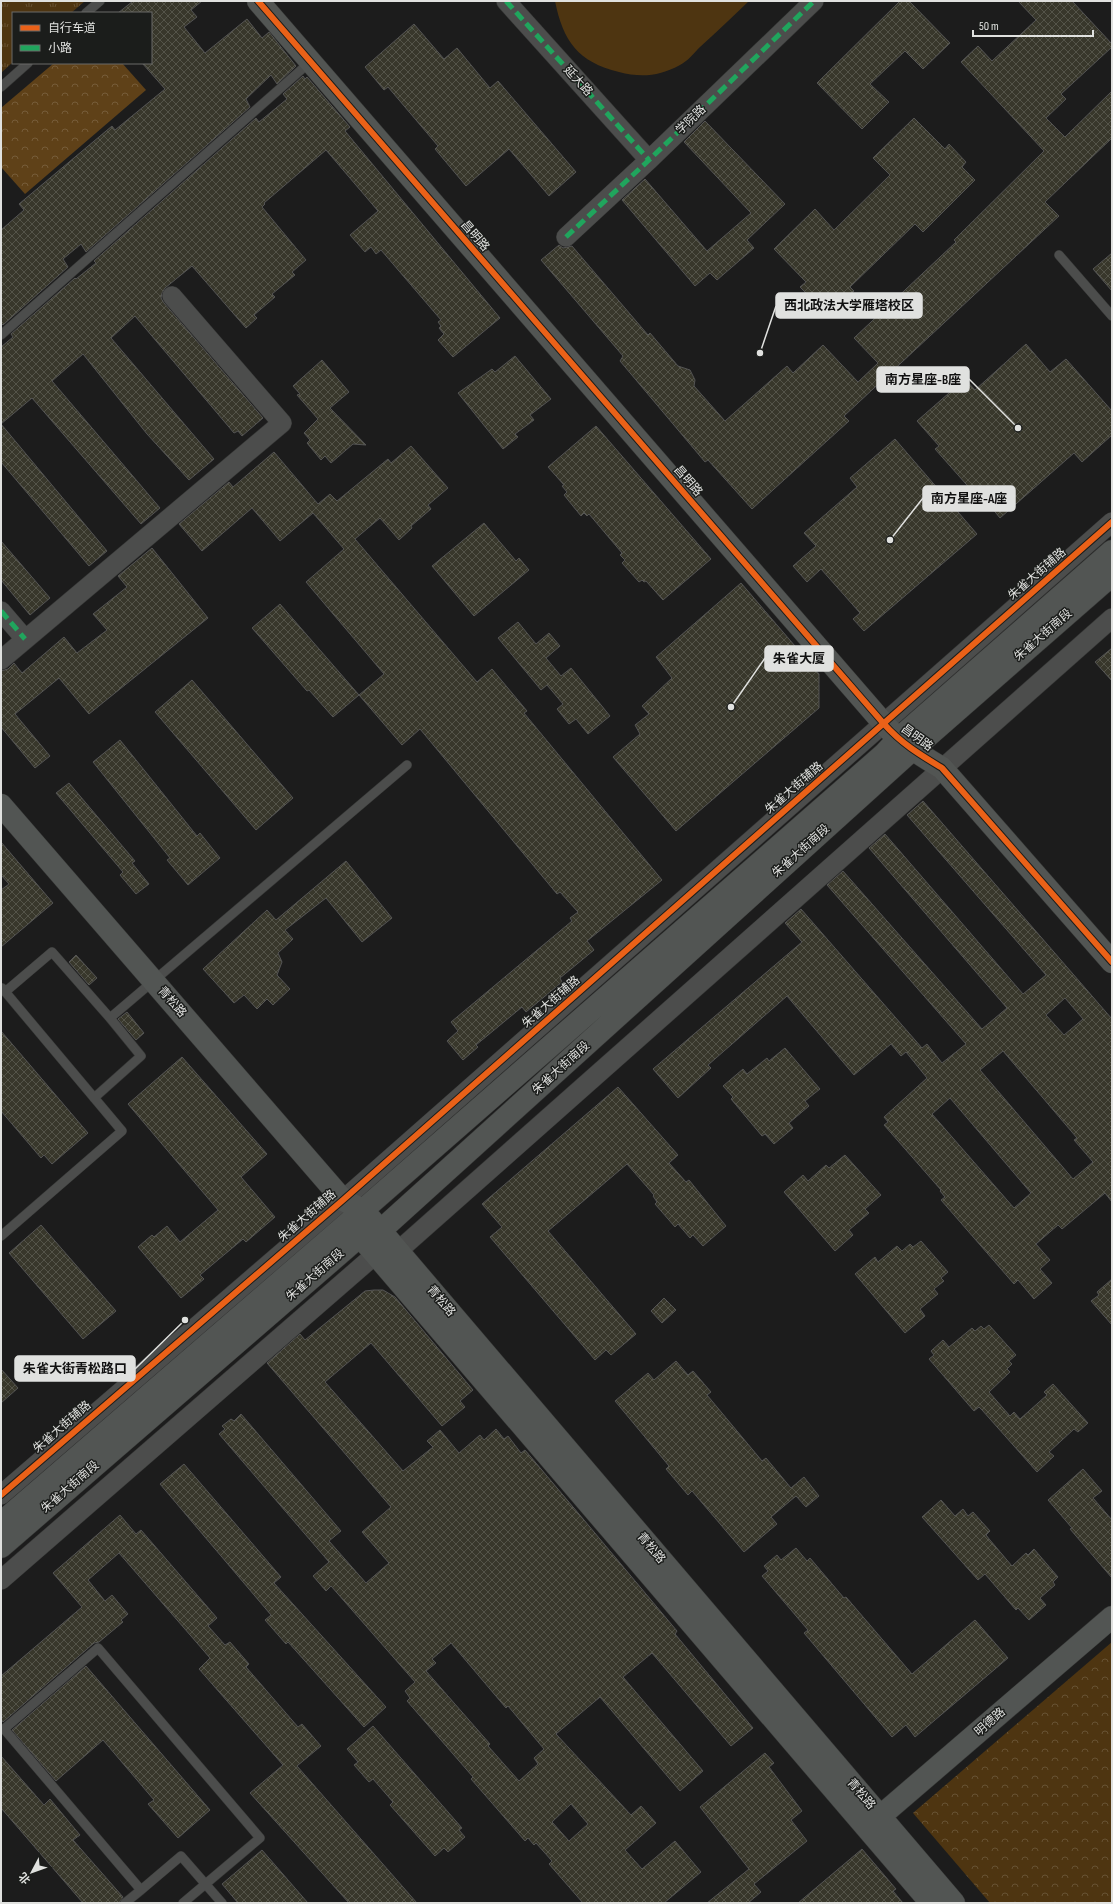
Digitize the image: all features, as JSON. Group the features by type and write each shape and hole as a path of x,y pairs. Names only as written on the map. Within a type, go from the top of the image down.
{"main road":[{"name":"昌明路","path":"258,1 898,738 942,768 1112,962"},
{"name":"朱雀大街南段","path":"1,1547 363,1225 884,754 898,738 1112,551"},
{"name":"朱雀大街南段","path":"898,738 1112,575"},
{"name":"青松路","path":"1,805 343,1200 363,1225 376,1254 874,1822 954,1903"},
{"name":"朱雀大街南段","path":"1,1523 363,1225"},
{"name":"青松路","path":"363,1225 398,1251 874,1822 931,1903"},
{"name":"明德路","path":"874,1822 1112,1617"}],"street":[{"name":"延大路","path":"506,1 649,160"},
{"name":"学院路","path":"566,237 649,160 814,1"},
{"path":"1,660 282,423 172,296"},
{"name":"朱雀大街辅路","path":"1,1495 343,1200 898,738 1112,522"},
{"path":"1,611 25,639"},
{"path":"1,1580 376,1254 398,1251 1112,618"}],"lane":[{"path":"87,12 100,1"},
{"path":"1,335 310,62"},
{"path":"1,87 27,64"},
{"path":"1059,255 1112,316"},
{"path":"110,1018 407,765"},
{"path":"1,1236 122,1131 94,1098 3,990 52,952 141,1056 94,1098"},
{"path":"141,1890 4,1729 98,1648 260,1838 183,1903"},
{"path":"125,1903 182,1856 222,1903"}],"green space":[{"path":"1,1 85,1 72,12 12,12 12,63 1,73"},
{"path":"555,1 749,1 683,63 673,69 658,74 635,75 605,68 583,56 568,38 558,15"},
{"path":"53,64 123,64 146,90 25,194 1,167 1,108"},
{"path":"1112,1642 1112,1903 990,1903 913,1813"}],"building":[{"path":"133,1 202,1 191,10 197,17 184,27 205,53 247,19 262,38 269,32 296,66 277,84 271,75 246,99 250,107 86,252 81,244 63,259 68,267 3,325 1,323 1,230 24,210 19,204 112,126 115,130 165,89 143,64 152,64 152,12 119,12"},
{"path":"900,1 909,1 950,43 923,69 905,51 870,84 889,102 862,129 817,83"},
{"path":"1018,1 1072,1 1112,44 1112,47 1061,94 1066,99 1046,118 1065,137 1112,91 1112,138 1045,202 1059,216 844,416 849,421 752,509 708,460 705,462 620,361 623,356 541,260 559,245 563,248 572,246 648,335 650,333 678,366 690,370 695,380 694,386 725,421 787,366 793,373 823,345 858,382 878,363 854,338 956,242 954,240 1044,151 961,62 978,46 992,61 1036,20"},
{"path":"414,24 444,59 457,48 490,88 498,81 576,172 549,196 509,149 466,186 435,149 438,146 388,87 384,90 365,67"},
{"path":"303,76 305,79 307,77 350,127 345,131 500,318 453,357 438,340 444,334 439,328 441,326 438,322 441,320 381,250 376,254 371,247 365,252 350,235 378,211 326,150 264,203 265,204 262,207 306,260 292,272 295,275 272,294 275,297 254,315 257,318 246,328 192,266 165,288 162,293 161,298 164,303 263,418 242,436 238,431 234,433 135,316 111,338 214,459 189,480 147,434 83,354 52,381 160,508 141,524 32,398 1,424 1,347 13,337 11,334 75,278 76,279 96,263 94,261 256,118 259,122 287,99 283,94"},
{"path":"914,118 945,149 949,144 966,162 962,167 975,180 923,232 915,224 850,287 854,291 839,306 835,301 830,306 823,299 817,304 800,287 806,282 774,249 815,209 834,230 890,175 873,158"},
{"path":"705,121 785,204 747,240 754,248 717,280 710,273 695,286 622,200 645,179 707,251 751,213 684,142"},
{"path":"1112,253 1112,291 1093,269"},
{"path":"1026,344 1050,372 1066,359 1112,411 1112,435 1082,462 1074,453 1000,518 991,507 989,510 935,449 939,446 917,421 965,379 975,390"},
{"path":"515,356 551,399 530,415 534,420 515,434 518,437 503,449 458,393 492,369 495,372"},
{"path":"322,360 349,392 330,408 366,445 353,444 331,463 325,456 321,460 307,443 310,440 304,433 318,419 297,395 300,394 293,386"},
{"path":"1,424 107,551 89,566 1,462"},
{"path":"596,426 711,559 663,600 646,581 644,582 642,580 639,582 622,563 625,560 620,555 622,553 589,514 587,516 584,513 581,516 564,495 567,492 562,486 564,485 548,467"},
{"path":"895,439 977,534 864,631 853,619 860,613 821,569 807,582 793,566 816,546 804,533 857,487 850,478"},
{"path":"411,446 448,488 428,505 431,509 411,526 412,528 399,540 380,518 355,539 477,682 492,669 527,711 524,713 662,880 587,941 594,950 560,978 562,982 526,1012 522,1007 476,1045 478,1047 463,1060 447,1041 458,1031 451,1022 572,921 570,918 578,912 560,892 557,894 420,729 402,745 359,695 384,674 306,582 344,549 313,513 280,541 252,508 202,551 179,524 229,482 233,487 274,452 318,504 330,494 337,501 388,459 391,463"},
{"path":"484,523 516,561 519,558 529,570 474,616 432,566"},
{"path":"1,541 50,598 30,615 1,580"},
{"path":"152,548 208,618 89,714 59,678 15,714 50,756 35,768 1,727 1,671 8,669 14,663 22,673 64,637 77,653 107,630 93,614 127,587 118,576"},
{"path":"741,583 819,674 819,708 676,831 613,757 640,734 635,725 649,714 642,706 672,678 656,657"},
{"path":"280,604 359,695 333,717 309,690 307,691 252,628"},
{"path":"518,622 536,644 549,633 560,646 546,658 561,676 571,668 610,716 588,734 576,719 569,724 557,709 563,704 547,685 541,690 498,638"},
{"path":"1112,648 1112,681 1095,662"},
{"path":"192,680 293,798 256,830 155,712"},
{"path":"120,740 197,836 200,833 220,858 188,885 167,860 170,858 93,762"},
{"path":"69,783 135,861 132,863 149,884 136,894 120,875 123,872 56,793"},
{"path":"923,801 1112,1019 1112,1202 1105,1193 1062,1229 1058,1225 1036,1244 1050,1260 1040,1269 1052,1283 1034,1299 1018,1280 1014,1284 941,1200 945,1197 940,1191 941,1190 884,1125 888,1122 884,1117 927,1078 906,1052 901,1056 891,1044 854,1075 787,996 708,1065 711,1068 678,1098 653,1069 802,942 785,923 801,909 922,1048 927,1044 942,1063 966,1044 827,885 843,871 982,1029 1007,1008 869,848 885,834 1023,994 1046,975 907,815","holes":["1065,998 1083,1019 1064,1035 1046,1015","1003,1051 1077,1138 1074,1140 1093,1162 1073,1179 980,1070","950,1098 1031,1193 1014,1208 932,1114"]},
{"path":"1,842 53,903 1,947 1,890 9,884 1,875"},
{"path":"346,861 392,918 362,942 326,898 285,930 293,939 278,953 282,962 277,975 290,989 273,1005 267,999 257,1009 244,995 234,1003 203,969 267,910 276,920"},
{"path":"76,955 97,978 89,985 69,962"},
{"path":"127,1012 144,1033 136,1040 118,1019"},
{"path":"1,1031 88,1133 52,1164 44,1155 41,1158 1,1111"},
{"path":"785,1048 820,1089 805,1101 809,1106 789,1123 793,1128 774,1144 765,1134 762,1136 731,1099 733,1097 723,1086 743,1069 747,1074 767,1058 769,1061"},
{"path":"182,1057 267,1154 241,1177 275,1217 246,1242 243,1239 200,1275 204,1279 181,1298 138,1247 152,1235 154,1237 167,1226 180,1242 218,1210 128,1104"},
{"path":"618,1087 678,1155 669,1163 686,1182 689,1180 726,1226 703,1246 693,1235 690,1238 678,1224 675,1227 655,1204 657,1202 653,1196 654,1195 627,1164 548,1231 636,1334 611,1355 606,1350 595,1360 490,1237 502,1227 482,1204"},
{"path":"845,1155 881,1195 865,1209 869,1213 849,1230 853,1235 835,1251 784,1192 803,1175 808,1181 826,1165 829,1168"},
{"path":"41,1225 116,1311 83,1339 9,1253"},
{"path":"921,1241 948,1272 941,1278 944,1281 934,1289 938,1294 920,1309 925,1316 905,1333 855,1274 875,1257 878,1262 897,1246 902,1251 910,1244 913,1247"},
{"path":"1112,1279 1112,1325 1091,1301 1099,1295 1097,1292"},
{"path":"383,1290 395,1297 473,1390 460,1401 465,1407 442,1426 371,1343 325,1382 403,1471 433,1447 427,1441 440,1430 459,1453 480,1435 484,1440 496,1429 504,1439 508,1436 521,1453 525,1450 584,1520 677,1631 675,1634 753,1728 731,1746 652,1653 623,1677 703,1771 680,1791 600,1697 556,1734 631,1815 641,1806 656,1823 625,1850 642,1869 675,1841 701,1872 664,1903 583,1903 549,1864 552,1861 536,1843 534,1845 528,1838 525,1841 471,1779 473,1777 407,1701 410,1698 405,1691 415,1682 331,1586 326,1591 313,1576 329,1562 219,1434 225,1429 222,1426 231,1419 234,1421 241,1414 341,1531 329,1541 366,1583 389,1563 362,1532 391,1507 267,1363 300,1334 305,1340 365,1291","holes":["451,1643 506,1708 508,1706 544,1749 534,1758 538,1764 519,1781 488,1746 490,1744 426,1671 436,1663 432,1659","571,1804 588,1824 569,1841 552,1822"]},
{"path":"664,1298 676,1310 662,1323 651,1311"},
{"path":"989,1325 1016,1355 1009,1361 1012,1364 1007,1369 1010,1372 989,1392 1010,1416 1014,1412 1020,1419 1047,1395 1044,1392 1053,1384 1088,1423 1078,1432 1074,1429 1049,1452 1054,1456 1037,1472 979,1407 974,1411 929,1359 934,1355 931,1351 943,1340 949,1347 972,1328 975,1331 981,1326 984,1329"},
{"path":"676,1361 688,1375 693,1371 711,1392 707,1395 762,1461 766,1458 791,1488 804,1477 819,1496 806,1507 796,1496 771,1517 777,1524 744,1552 692,1491 688,1495 666,1469 669,1466 615,1401 648,1373 654,1380"},
{"path":"1,1369 18,1388 1,1403"},
{"path":"184,1464 281,1577 274,1583 386,1707 364,1727 288,1642 286,1644 265,1620 271,1615 160,1484"},
{"path":"1083,1469 1102,1491 1093,1498 1112,1520 1112,1578 1070,1529 1072,1528 1048,1500"},
{"path":"941,1500 955,1516 963,1509 968,1516 973,1512 990,1531 986,1535 1012,1566 1026,1553 1028,1555 1034,1549 1058,1577 1053,1582 1055,1585 1040,1598 1046,1605 1029,1620 1018,1608 1016,1610 985,1574 978,1580 922,1517"},
{"path":"120,1515 136,1534 141,1530 217,1618 208,1626 225,1645 230,1642 249,1664 246,1667 298,1727 302,1724 321,1746 297,1766 417,1903 349,1903 250,1793 283,1765 199,1669 210,1658 119,1553 88,1580 105,1601 112,1595 128,1614 121,1620 123,1622 99,1642 94,1643 3,1722 1,1719 1,1676 82,1607 53,1573"},
{"path":"796,1548 807,1561 810,1558 844,1598 846,1597 912,1674 975,1620 1008,1658 915,1737 906,1725 892,1737 804,1633 808,1630 762,1576 768,1571 764,1566 777,1555 781,1560"},
{"path":"86,1666 210,1810 178,1838 148,1804 154,1800 103,1740 56,1781 12,1730"},
{"path":"373,1726 462,1828 459,1830 465,1837 448,1852 444,1848 435,1856 390,1805 393,1802 373,1779 369,1782 354,1765 358,1762 347,1749"},
{"path":"765,1753 774,1763 769,1767 802,1811 791,1820 807,1841 754,1884 761,1892 748,1903 707,1903 749,1869 700,1807"},
{"path":"1,1756 44,1805 50,1799 80,1835 73,1840 123,1897 119,1903 83,1903 1,1808"},
{"path":"862,1849 896,1889 893,1891 903,1903 798,1903"},
{"path":"262,1850 308,1903 238,1903 222,1884"}],"marked path":[{"path":"506,1 649,160"},
{"path":"566,237 649,160 814,1"},
{"path":"1,611 25,639"}],"cycle path":[{"path":"258,1 884,724 904,743 942,768 1112,962"},
{"path":"1,1495 343,1200 1112,522"}],"place":[{"name":"西北政法大学雁塔校区","path":"760,353"},
{"name":"南方星座-B座","path":"1018,428"},
{"name":"南方星座-A座","path":"890,540"},
{"name":"朱雀大厦","path":"731,707"},
{"name":"朱雀大街青松路口","path":"185,1320"}]}
